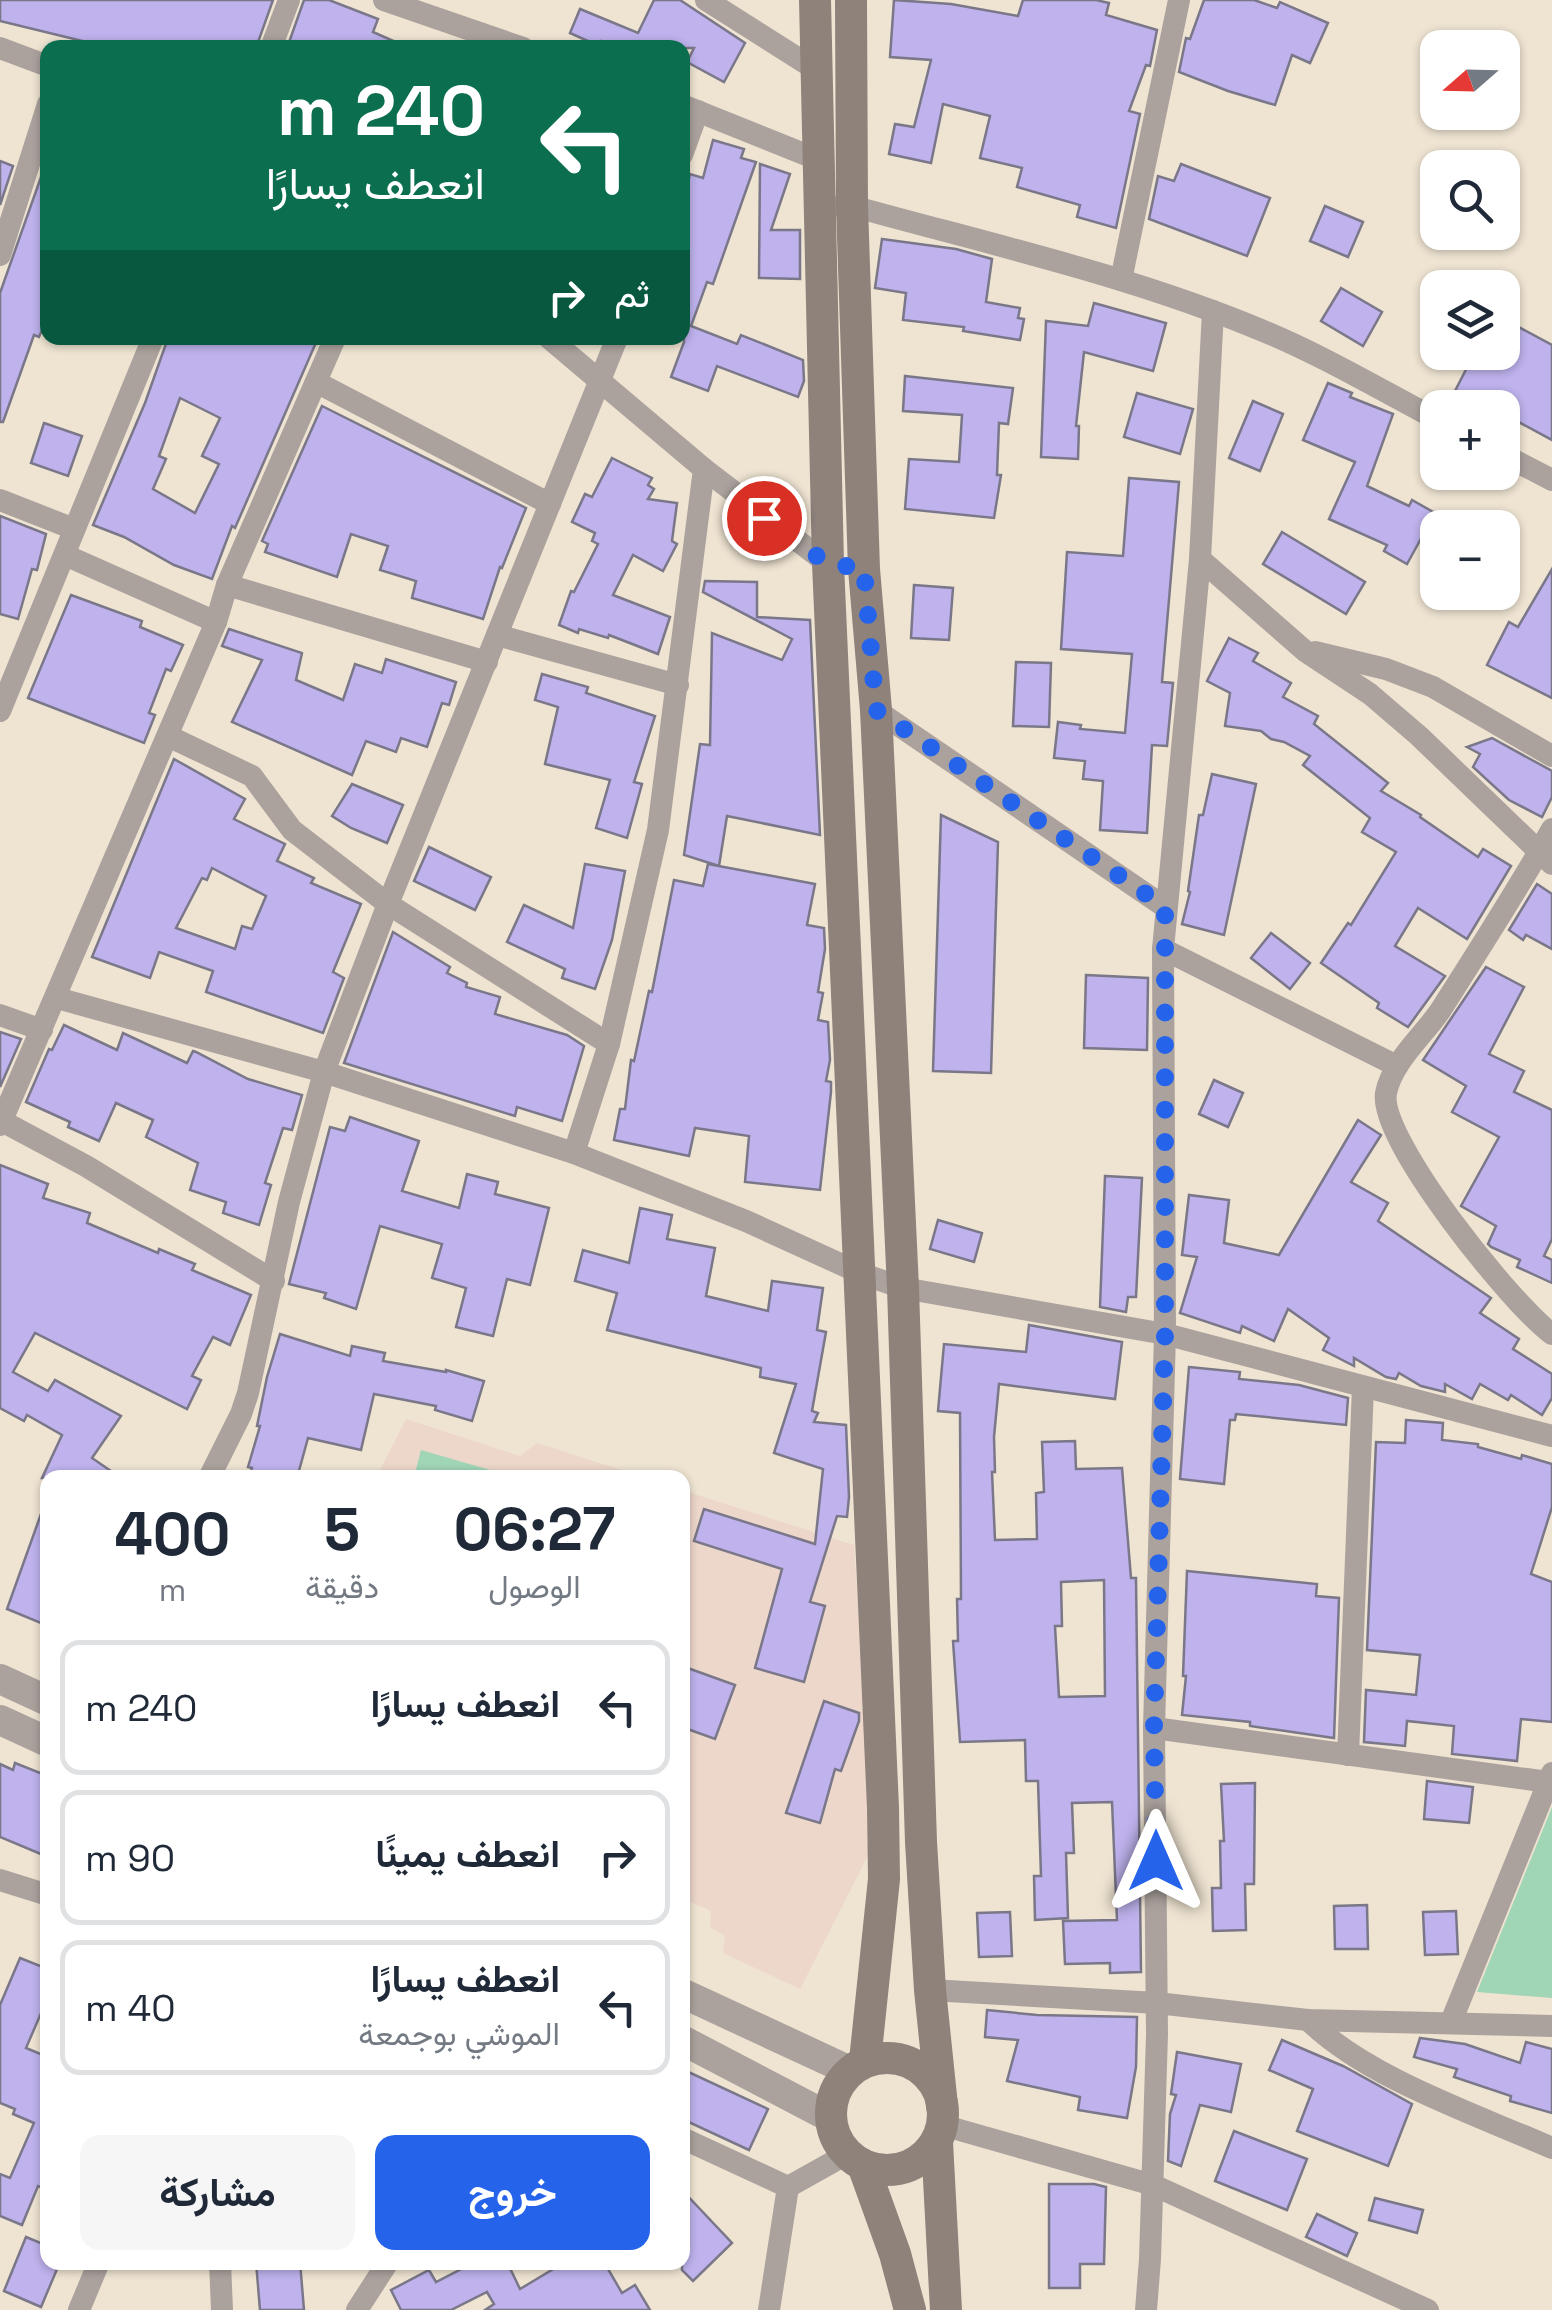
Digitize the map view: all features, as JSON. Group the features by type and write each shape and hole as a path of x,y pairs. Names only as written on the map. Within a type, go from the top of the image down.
{"main road":[{"path":"815,0 819,160 836,206 876,710 903,1288 921,1842 940,2124 946,2310"},
{"path":"851,0 836,206 828,564 884,1880 857,2066 832,2103 831,2118 835,2137 855,2160 884,2220 910,2310"},
{"path":"855,2160 884,2171 905,2169 923,2158 940,2124 933,2084 912,2065 898,2060 857,2066"}],"street":[{"path":"274,40 290,0"},
{"path":"384,0 500,40"},
{"path":"706,0 818,70"},
{"path":"1121,280 1179,0"},
{"path":"0,48 40,63"},
{"path":"690,108 819,160"},
{"path":"0,255 40,129"},
{"path":"836,206 1121,280 1213,311 1294,344 1420,410"},
{"path":"1146,2310 1157,2004 1154,1728 1165,1334 1163,949 1200,559 1213,311"},
{"path":"0,711 150,345"},
{"path":"274,1281 86,1166 1,1123 332,345"},
{"path":"556,345 704,468 828,564 864,568"},
{"path":"214,1470 242,1414 289,1202 324,1072 614,345"},
{"path":"316,382 550,504"},
{"path":"1520,463 1552,480"},
{"path":"574,1153 609,1044 658,830 704,468"},
{"path":"0,500 74,529"},
{"path":"65,556 216,622"},
{"path":"1200,559 1306,651 1370,694 1419,736 1545,858"},
{"path":"228,585 487,662"},
{"path":"497,635 678,685"},
{"path":"1306,651 1367,664 1432,686 1552,756"},
{"path":"876,710 1165,907"},
{"path":"168,736 252,776 292,830 388,904 609,1044"},
{"path":"1552,829 1545,858 1397,1066 1386,1093 1389,1119 1404,1148 1473,1252 1514,1301 1552,1334"},
{"path":"1163,949 1397,1066"},
{"path":"57,998 324,1072 574,1153 746,1220 903,1288 1165,1334 1552,1436"},
{"path":"0,1015 42,1030"},
{"path":"1348,1755 1363,1386"},
{"path":"0,1679 40,1697"},
{"path":"0,1720 40,1738"},
{"path":"1154,1728 1550,1778 1450,2022"},
{"path":"0,1880 40,1892"},
{"path":"930,1990 1157,2004 1308,2020 1552,2026"},
{"path":"690,1995 857,2066"},
{"path":"1308,2020 1362,2063 1552,2148"},
{"path":"690,2044 831,2118"},
{"path":"940,2124 1153,2185 1428,2310"},
{"path":"690,2142 788,2187 855,2160"},
{"path":"769,2310 788,2187"},
{"path":"79,2310 96,2270"},
{"path":"220,2270 222,2310"},
{"path":"357,2310 383,2270"}],"shaded area":[{"path":"406,1419 520,1456 537,1443 621,1470 380,1470"},
{"path":"690,1493 854,1545 874,1844 800,1989 723,1953 725,1936 710,1927 711,1911 690,1902"}],"green space":[{"path":"421,1450 490,1470 416,1470"},
{"path":"1552,1807 1552,1998 1477,1992"}],"building":[{"path":"0,0 273,0 259,40 78,40 0,21"},
{"path":"304,0 329,0 378,19 373,32 391,40 290,40"},
{"path":"654,0 680,0 745,43 724,82 690,64 694,48 690,48 690,40 586,40 570,33 580,9 638,33"},
{"path":"894,0 951,4 1018,16 1023,0 1096,0 1109,3 1106,15 1157,30 1150,66 1146,65 1129,111 1140,114 1116,228 1077,217 1080,205 1017,187 1022,168 980,158 990,116 943,104 931,163 889,154 895,124 914,127 931,60 890,57"},
{"path":"1204,0 1254,0 1277,8 1280,2 1328,23 1310,63 1292,55 1275,105 1179,72 1186,38 1190,39"},
{"path":"713,140 744,149 741,158 756,162 713,284 707,282 691,326 737,344 741,335 803,360 804,381 798,397 717,366 708,391 671,377 683,345 690,345 690,174 703,178"},
{"path":"0,161 13,166 0,205"},
{"path":"760,164 790,174 771,230 800,230 800,279 759,278"},
{"path":"1181,164 1270,198 1247,256 1149,219 1158,176 1174,181"},
{"path":"40,180 40,335 34,335 3,422 0,422 0,293"},
{"path":"1325,206 1363,222 1348,257 1310,241"},
{"path":"882,239 956,249 992,259 986,302 1020,308 1018,318 1024,319 1020,340 963,331 964,327 903,320 906,293 875,288"},
{"path":"1341,288 1382,312 1363,346 1321,321"},
{"path":"1094,303 1166,323 1153,371 1084,352 1076,426 1078,459 1041,457 1046,321 1088,326"},
{"path":"1520,328 1552,345 1552,440 1520,423 1520,390 1456,390 1466,370 1520,370"},
{"path":"166,345 315,345 235,528 232,526 212,579 93,525","holes":["180,398 220,418 202,456 219,464 195,513 153,489 166,459 159,456"]},
{"path":"905,376 1013,388 1008,424 999,423 997,475 1001,475 994,518 905,509 909,459 959,462 962,415 903,411"},
{"path":"1328,383 1352,393 1350,397 1393,414 1367,486 1409,506 1412,500 1430,510 1420,510 1420,540 1407,564 1384,551 1387,545 1329,519 1355,462 1303,440"},
{"path":"1137,393 1193,409 1180,454 1124,437"},
{"path":"1253,401 1283,414 1260,471 1229,458"},
{"path":"322,406 526,508 483,619 412,598 416,581 380,570 388,546 351,534 337,577 265,552 268,544 262,541"},
{"path":"44,423 82,436 68,476 31,463"},
{"path":"612,458 652,478 648,485 654,489 648,499 677,503 672,541 677,544 663,571 633,555 613,595 670,617 658,654 609,635 608,638 579,629 578,633 559,625 571,591 574,592 598,544 592,541 595,533 572,522 585,494 592,497"},
{"path":"1129,478 1179,482 1162,682 1173,683 1167,746 1152,745 1147,833 1100,830 1103,781 1083,779 1085,761 1054,758 1058,722 1081,725 1080,729 1125,733 1132,654 1061,649 1067,552 1123,556"},
{"path":"0,516 46,534 18,619 0,614"},
{"path":"1282,532 1365,582 1346,614 1263,564"},
{"path":"1552,569 1552,698 1487,665 1509,622 1518,627"},
{"path":"705,581 757,582 757,617 810,620 820,835 727,816 719,866 684,855 700,744 710,745 712,633 782,660 792,639 703,592"},
{"path":"914,585 953,588 949,640 911,638"},
{"path":"71,595 142,621 140,627 183,645 171,671 166,669 149,713 155,715 144,743 28,698"},
{"path":"229,629 302,653 296,680 343,700 355,664 382,673 386,659 456,682 449,705 442,703 427,747 401,738 396,752 366,741 352,775 232,722 262,660 222,646"},
{"path":"1229,638 1258,653 1253,661 1291,683 1283,697 1318,716 1314,724 1388,783 1381,791 1478,857 1483,849 1511,866 1467,939 1418,908 1395,946 1445,976 1408,1027 1377,1008 1379,1003 1321,963 1348,923 1351,925 1396,852 1362,832 1370,818 1303,765 1310,756 1261,731 1225,726 1230,693 1207,681"},
{"path":"1016,662 1051,663 1049,727 1013,726"},
{"path":"542,674 588,687 586,693 655,716 634,782 642,784 627,838 596,828 610,780 545,764 558,707 535,700"},
{"path":"1492,738 1552,771 1552,797 1542,817 1509,800 1473,767 1480,754 1467,747"},
{"path":"174,759 245,799 234,819 285,844 277,861 314,878 311,883 361,904 333,972 344,978 323,1033 206,992 213,971 159,952 150,978 92,957","holes":["212,868 266,896 252,929 242,926 235,949 176,928 202,878 207,880"]},
{"path":"1212,774 1256,784 1224,935 1182,924 1199,815 1203,815"},
{"path":"352,784 403,805 387,843 332,816"},
{"path":"941,815 998,842 991,1073 933,1071"},
{"path":"429,847 491,877 475,910 414,881"},
{"path":"585,864 625,871 612,940 595,989 562,978 565,969 507,942 524,905 573,928"},
{"path":"708,864 815,884 807,925 824,928 818,992 823,993 818,1020 828,1022 830,1060 826,1081 831,1082 820,1190 745,1182 749,1136 695,1128 689,1156 614,1140 620,1109 625,1109 631,1060 634,1061 649,991 652,992 674,880 703,886"},
{"path":"1537,884 1552,894 1552,949 1526,935 1523,940 1509,930"},
{"path":"393,932 450,967 447,973 467,983 466,987 500,997 495,1014 567,1035 584,1046 562,1121 517,1107 515,1116 344,1063"},
{"path":"1271,933 1310,963 1290,989 1251,958"},
{"path":"1486,967 1524,987 1489,1054 1524,1071 1514,1092 1552,1110 1552,1239 1544,1256 1552,1260 1552,1283 1517,1267 1520,1260 1491,1247 1488,1244 1496,1226 1461,1206 1499,1137 1452,1112 1466,1086 1423,1060"},
{"path":"1086,975 1148,978 1147,1050 1084,1048"},
{"path":"64,1025 117,1050 123,1033 187,1063 193,1051 248,1079 302,1095 292,1130 283,1128 265,1183 271,1185 259,1225 223,1213 226,1202 190,1190 198,1163 146,1137 153,1120 116,1103 99,1141 68,1127 70,1122 26,1102"},
{"path":"0,1032 21,1039 0,1087"},
{"path":"1214,1080 1243,1093 1228,1127 1199,1114"},
{"path":"350,1117 419,1141 402,1191 459,1208 467,1174 498,1182 495,1194 549,1208 530,1285 507,1279 493,1336 456,1327 466,1288 432,1278 442,1244 380,1226 356,1309 324,1298 326,1293 289,1284 330,1127 345,1131"},
{"path":"1358,1120 1381,1135 1351,1182 1388,1203 1378,1221 1491,1298 1480,1313 1519,1339 1513,1349 1552,1374 1552,1398 1542,1415 1511,1395 1508,1400 1480,1384 1472,1399 1445,1384 1445,1392 1421,1386 1399,1373 1396,1379 1386,1377 1354,1358 1354,1366 1323,1350 1329,1338 1288,1309 1274,1341 1242,1326 1240,1333 1180,1313 1197,1257 1182,1255 1189,1195 1229,1200 1224,1243 1279,1255"},
{"path":"0,1165 48,1184 43,1198 90,1213 87,1223 195,1264 192,1270 251,1295 230,1345 213,1337 192,1376 201,1380 187,1409 35,1333 13,1372 48,1391 55,1380 121,1416 92,1458 109,1470 46,1470 62,1435 27,1415 24,1421 0,1408"},
{"path":"1105,1176 1142,1178 1136,1297 1128,1297 1126,1312 1100,1307"},
{"path":"640,1208 672,1215 667,1239 715,1248 706,1296 768,1311 772,1281 823,1288 817,1330 826,1332 812,1411 818,1413 814,1422 846,1425 849,1497 847,1517 837,1516 810,1602 825,1606 804,1682 755,1668 782,1569 694,1541 704,1509 815,1544 823,1469 774,1453 796,1384 760,1377 761,1368 607,1330 617,1293 575,1281 583,1250 629,1263"},
{"path":"938,1220 982,1233 974,1262 930,1249"},
{"path":"1029,1325 1122,1342 1115,1399 999,1384 992,1472 995,1540 1037,1539 1036,1493 1044,1492 1042,1442 1075,1441 1076,1469 1122,1468 1131,1578 1136,1578 1141,1972 1110,1973 1110,1963 1065,1964 1063,1921 1117,1920 1112,1802 1072,1803 1074,1853 1066,1853 1068,1918 1035,1920 1034,1876 1041,1876 1038,1781 1026,1781 1025,1740 960,1742 953,1641 958,1641 957,1599 961,1599 960,1413 938,1411 944,1344 1026,1352","holes":["1104,1580 1105,1696 1059,1697 1055,1626 1062,1626 1061,1582"]},
{"path":"280,1334 350,1356 352,1346 385,1353 383,1361 446,1370 484,1381 472,1421 435,1410 436,1406 374,1394 361,1450 308,1438 299,1470 251,1470 248,1467 260,1426 267,1377"},
{"path":"1189,1367 1240,1372 1239,1379 1299,1385 1348,1398 1346,1425 1236,1414 1235,1420 1230,1420 1224,1484 1180,1479"},
{"path":"1406,1420 1443,1423 1442,1440 1478,1444 1521,1459 1522,1455 1552,1464 1552,1507 1531,1574 1552,1582 1552,1722 1521,1719 1517,1761 1452,1754 1454,1726 1407,1721 1405,1746 1364,1742 1366,1690 1416,1695 1420,1655 1367,1650 1376,1442 1405,1443"},
{"path":"40,1517 40,1623 7,1609"},
{"path":"1187,1571 1317,1584 1316,1596 1339,1598 1334,1738 1250,1726 1250,1722 1182,1715"},
{"path":"690,1669 735,1685 715,1739 690,1730"},
{"path":"824,1701 859,1713 859,1721 841,1771 835,1769 820,1823 786,1813"},
{"path":"15,1763 40,1773 40,1854 0,1837 0,1764 13,1770"},
{"path":"1427,1781 1473,1787 1469,1823 1424,1819"},
{"path":"1255,1783 1254,1884 1245,1884 1246,1930 1213,1931 1212,1888 1221,1888 1220,1841 1224,1841 1221,1784"},
{"path":"1367,1905 1368,1949 1335,1949 1334,1906"},
{"path":"1456,1911 1458,1954 1425,1955 1423,1912"},
{"path":"1010,1912 1012,1956 979,1957 977,1913"},
{"path":"20,1958 40,1966 40,2016 26,2048 40,2054 40,2187 22,2225 0,2216 0,2174 10,2178 34,2123 0,2103 0,2005"},
{"path":"987,2010 1137,2017 1136,2067 1127,2118 1078,2110 1080,2097 1007,2081 1018,2040 985,2037"},
{"path":"1420,2038 1465,2044 1520,2063 1526,2042 1552,2049 1552,2113 1510,2101 1511,2096 1454,2077 1457,2069 1414,2057"},
{"path":"1282,2040 1343,2066 1412,2104 1388,2166 1297,2131 1313,2089 1269,2070"},
{"path":"1177,2052 1241,2064 1231,2112 1200,2105 1181,2166 1168,2161"},
{"path":"690,2073 768,2109 749,2150 690,2123"},
{"path":"1234,2131 1307,2159 1287,2210 1215,2181"},
{"path":"1049,2184 1106,2187 1104,2264 1080,2264 1080,2288 1049,2288"},
{"path":"690,2198 732,2243 693,2281 682,2270 690,2270"},
{"path":"1375,2198 1423,2210 1417,2233 1369,2220"},
{"path":"1317,2214 1357,2233 1347,2256 1306,2237"},
{"path":"26,2237 40,2243 40,2270 57,2270 41,2307 4,2291"},
{"path":"257,2270 301,2270 304,2310 260,2310"},
{"path":"429,2270 436,2282 459,2270 511,2270 520,2289 552,2270 609,2270 622,2293 635,2285 650,2310 485,2310 494,2304 487,2292 451,2310 401,2310 391,2290"}],"route":[{"path":"764,518 828,564 864,568 876,710 1165,907 1165,1334 1154,1728 1156,1861"}]}
